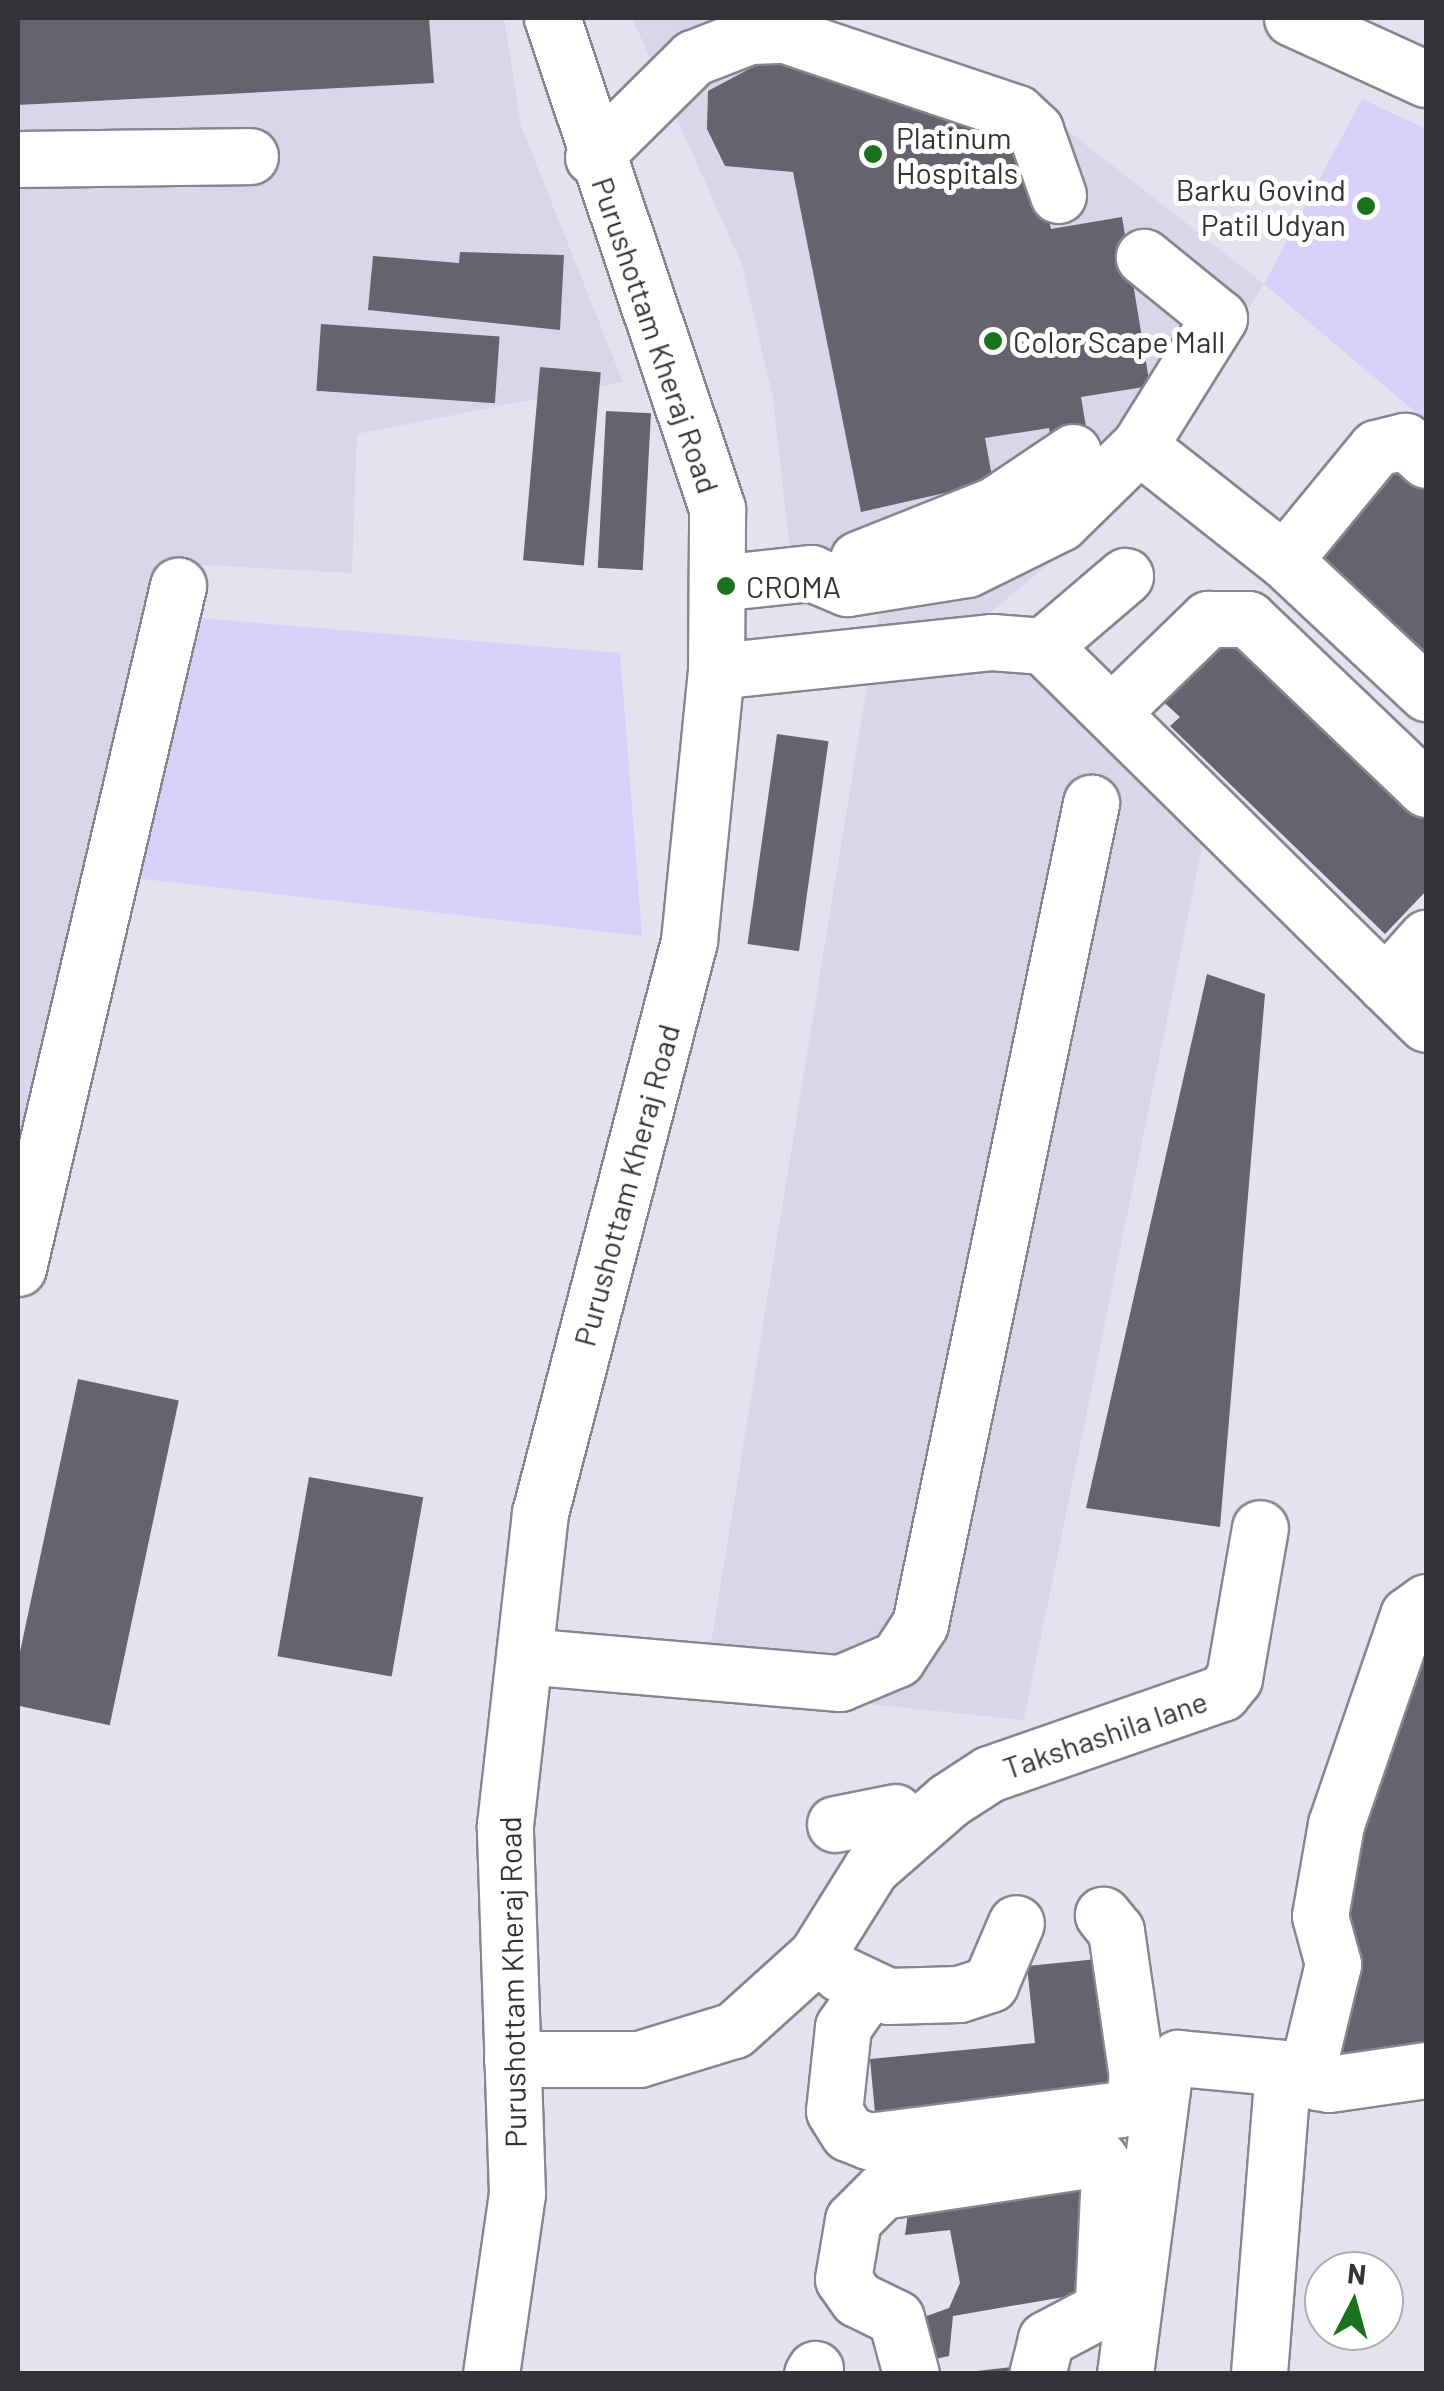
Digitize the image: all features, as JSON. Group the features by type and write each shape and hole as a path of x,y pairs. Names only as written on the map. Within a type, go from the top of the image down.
{"street":[{"name":"Purushottam Kheraj Road","path":"491,2374 517,2194 504,1825 540,1513 689,941 716,671 717,508 594,157 552,18"},
{"path":"1292,18 1426,80"},
{"path":"594,157 693,58 749,36 785,35 1017,113 1035,130 1058,196"},
{"path":"18,159 250,156"},
{"path":"811,573 847,588 966,569 1060,522 1139,446 1219,318 1144,257"},
{"path":"1284,560 1376,448 1405,441 1426,460"},
{"path":"1139,446 1284,560 1426,693"},
{"path":"717,583 811,573 917,541 994,506 1073,452"},
{"path":"1042,646 1126,576"},
{"path":"18,1268 178,586"},
{"path":"1114,710 1208,619 1248,619 1426,788"},
{"path":"716,671 992,642 1042,646 1114,710 1426,1024"},
{"path":"524,1656 840,1683 896,1659 920,1624 1091,803"},
{"path":"1384,984 1426,938"},
{"name":"Takshashila lane","path":"512,2060 639,2059 699,2044 734,2030 816,1956 866,1830 988,1774 1222,1693 1234,1678 1260,1528"},
{"path":"1426,1602 1408,1614 1336,1824 1320,1916 1333,1964 1310,2059 1316,2082 1328,2084 1426,2070"},
{"path":"868,1991 842,2028 834,2111 848,2132 868,2141 1120,2109 1134,2104 1137,2077 1116,1930 1103,1914"},
{"path":"816,1956 868,1991 959,1994 990,1984 1016,1923"},
{"path":"1125,2374 1164,2072 1178,2058 1283,2068 1259,2374"},
{"path":"911,2374 896,2318 857,2299 843,2279 853,2220 882,2191 1098,2158 1109,2173 1103,2299 1097,2312 1046,2339 1037,2374"}],"shaded area":[{"path":"18,18 504,18 521,126 623,382 357,434 352,573 165,563 18,1197"},
{"path":"632,18 780,18 1049,116 1264,284 1127,497 982,620 1072,628 1203,843 1024,1720 704,1687 879,612 796,605 773,398 742,265"},
{"name":"Barku Govind Patil Udyan","path":"1362,99 1426,129 1426,421 1264,284"},
{"path":"186,617 620,653 642,936 135,878"}],"building":[{"path":"18,18 429,18 434,83 18,105"},
{"path":"766,60 876,83 1030,141 1051,229 1122,217 1150,386 1081,397 1088,439 1052,445 1049,428 985,438 993,482 861,512 793,172 725,166 707,129 708,91"},
{"path":"460,252 564,255 560,330 368,310 373,256 459,263"},
{"path":"321,324 500,336 495,403 316,391"},
{"path":"540,367 601,372 584,566 523,560"},
{"path":"606,411 651,413 643,570 598,568"},
{"path":"1399,464 1426,488 1426,669 1309,566"},
{"path":"1226,632 1426,810 1426,891 1385,934 1170,726 1180,717 1157,696"},
{"path":"777,734 828,741 799,951 747,944"},
{"path":"1207,974 1265,994 1220,1527 1086,1508"},
{"path":"78,1379 179,1400 110,1725 18,1706 18,1661"},
{"path":"309,1477 423,1497 392,1676 277,1656"},
{"path":"1426,1628 1426,2055 1317,2064 1355,1936 1327,1905"},
{"path":"1098,1959 1120,2100 876,2124 870,2059 1035,2043 1027,1966"},
{"path":"1082,2172 1093,2292 953,2316 949,2356 916,2363 924,2317 949,2308 960,2283 950,2230 905,2235 910,2199"},
{"path":"1021,2366 1022,2374 977,2374 977,2371"}],"place":[{"name":"Platinum Hospitals","path":"873,154"},
{"name":"Barku Govind Patil Udyan","path":"1366,206"},
{"name":"Color Scape Mall","path":"993,341"},
{"name":"CROMA","path":"726,586"}]}
